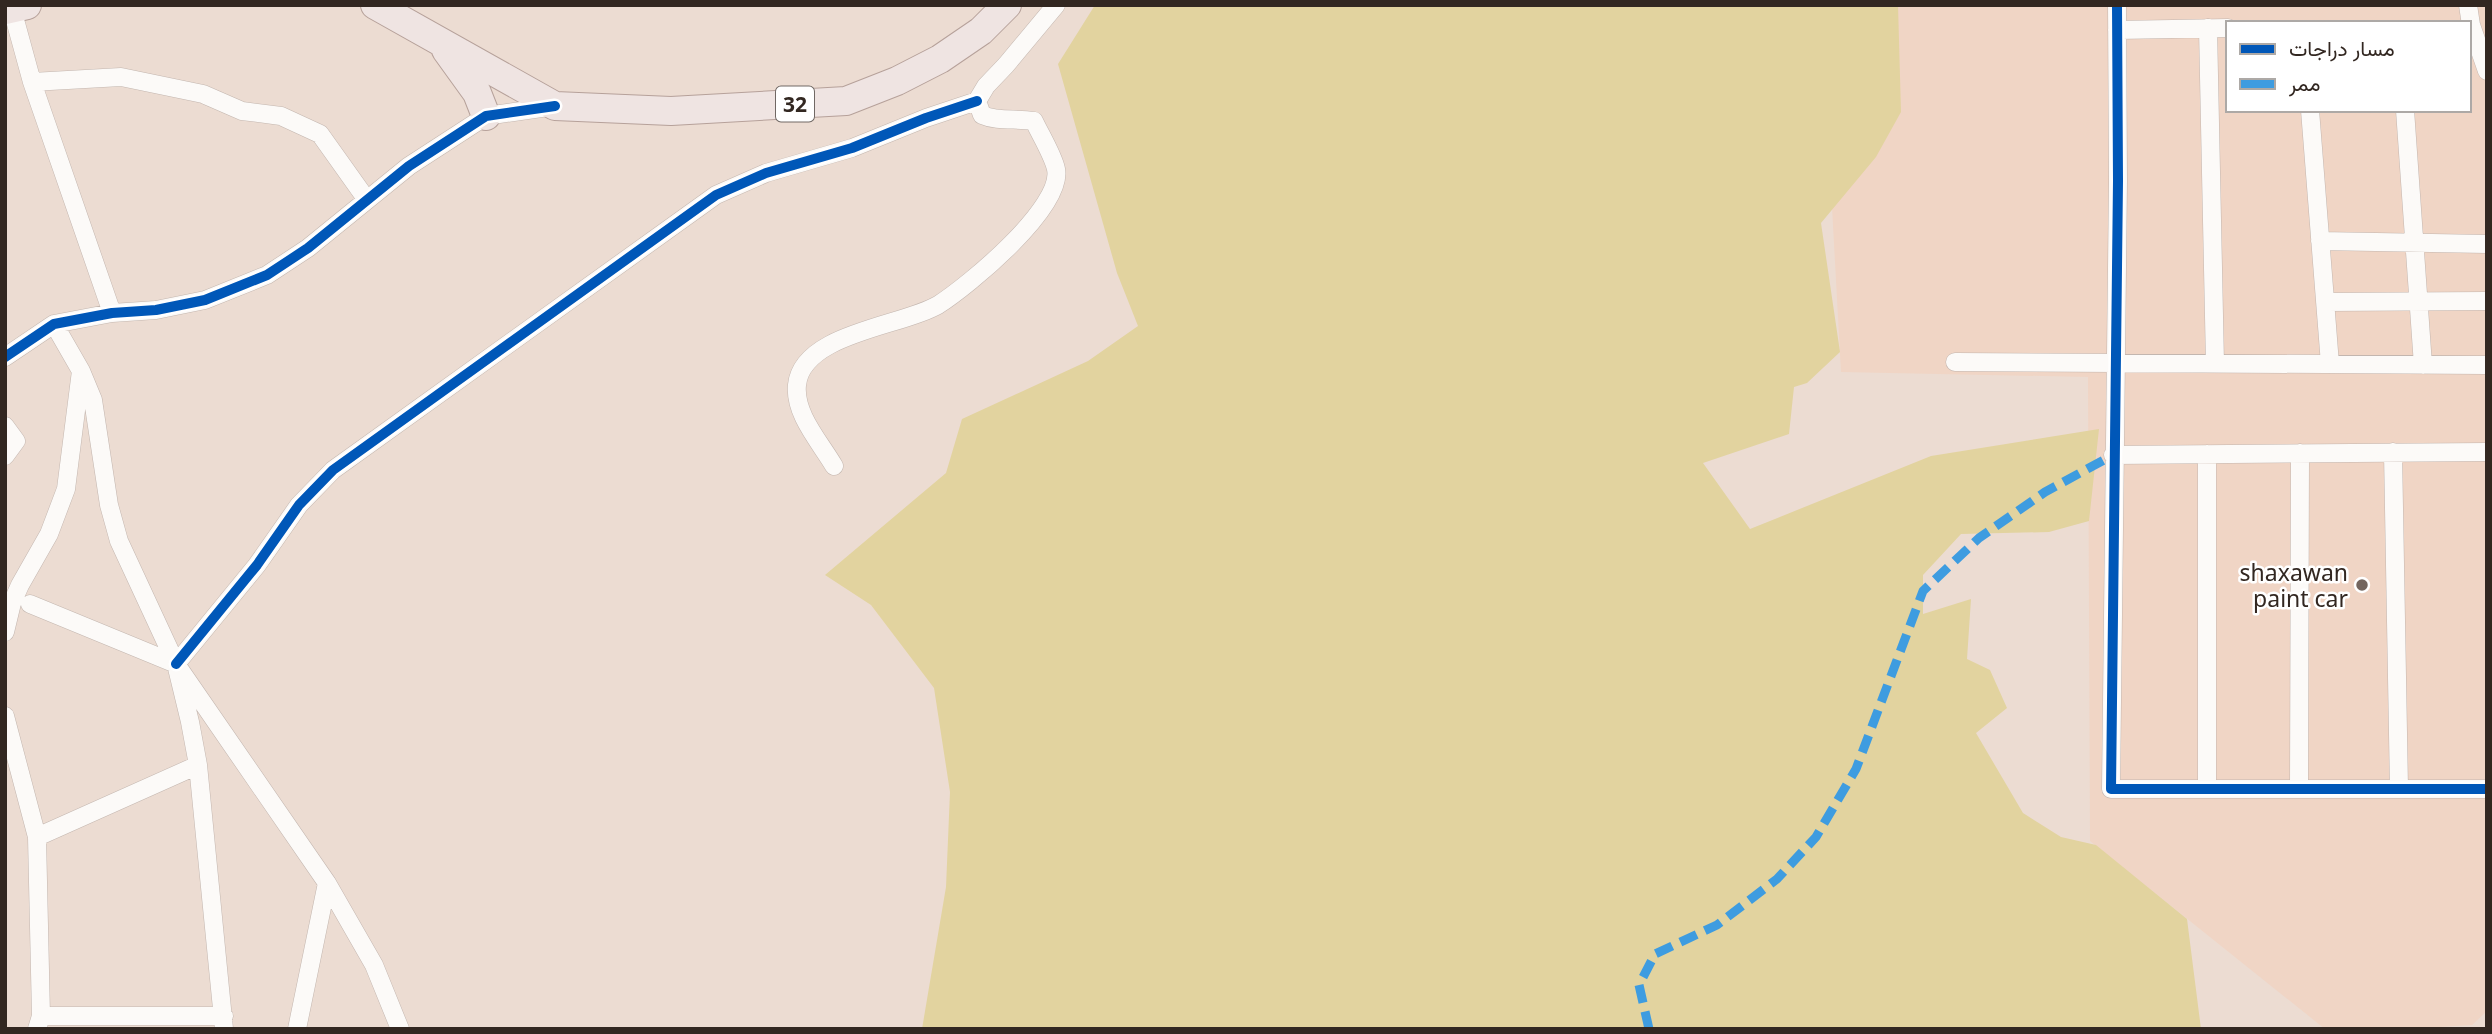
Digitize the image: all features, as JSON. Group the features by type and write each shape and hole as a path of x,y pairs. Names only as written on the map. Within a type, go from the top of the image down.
{"main road":[{"name":"32","path":"374,5 555,106 671,111 846,101 898,81 940,59 981,31 1007,5"},
{"path":"440,42 477,93 486,116"}],"street":[{"path":"176,664 257,565 299,505 333,470 716,195 766,173 852,148 977,101 986,86 1056,5"},
{"path":"2117,5 2118,181 2111,789 2487,789"},
{"path":"2468,5 2476,25 2487,71"},
{"path":"15,8 32,82 112,313"},
{"path":"2208,28 2215,364"},
{"path":"2117,30 2226,28"},
{"path":"32,82 121,77 202,94 242,111 281,116 320,134 367,200"},
{"path":"834,466 800,410 797,385 804,363 841,339 936,306 1011,246 1050,198 1057,170 1037,129 1015,118 994,120 982,115 977,101"},
{"path":"5,357 54,324 112,313 156,310 205,300 267,275 308,248 409,166 486,116 555,106"},
{"path":"2310,112 2330,365"},
{"path":"2405,112 2423,365"},
{"path":"2320,241 2487,244"},
{"path":"2325,302 2487,301"},
{"path":"54,324 81,371 93,400 109,505 119,541 176,664 327,884 374,965 400,1029"},
{"path":"1955,362 2487,365"},
{"path":"5,632 20,585 49,534 66,489 81,371"},
{"path":"5,426 16,441 5,456"},
{"path":"2113,455 2487,452"},
{"path":"2299,789 2300,453"},
{"path":"2393,453 2399,789"},
{"path":"2207,454 2207,789"},
{"path":"30,604 176,664"},
{"path":"5,716 37,837 39,1022 224,1023 198,765 176,664"},
{"path":"37,837 198,765"},
{"path":"297,1029 327,884"}],"shaded area":[{"path":"1095,5 1898,5 1901,112 1876,157 1821,223 1840,352 1807,383 1794,387 1789,434 1703,463 1750,529 1931,456 2099,429 2089,521 2049,532 1961,534 1923,575 1923,614 1971,599 1967,659 1990,670 2007,708 1976,733 2023,813 2061,837 2096,845 2187,919 2201,1029 922,1029 946,887 950,792 934,688 871,605 825,575 946,473 962,419 1088,361 1138,326 1117,273 1058,64"},
{"path":"1821,5 2487,5 2487,1011 2472,1025 2406,1029 2325,1029 2090,841 2088,377 1841,372"}],"marked path":[{"path":"1649,1029 1639,985 1655,954 1717,925 1777,879 1816,837 1856,769 1923,591 1979,538 2045,492 2113,455"}],"cycle path":[{"path":"2117,5 2118,181 2111,789 2487,789"},
{"path":"176,664 257,565 299,505 333,470 716,195 766,173 852,148 977,101"},
{"path":"5,357 54,324 112,313 156,310 205,300 267,275 308,248 409,166 486,116 555,106"}],"place":[{"name":"shaxawan paint car","path":"2362,585"}]}
